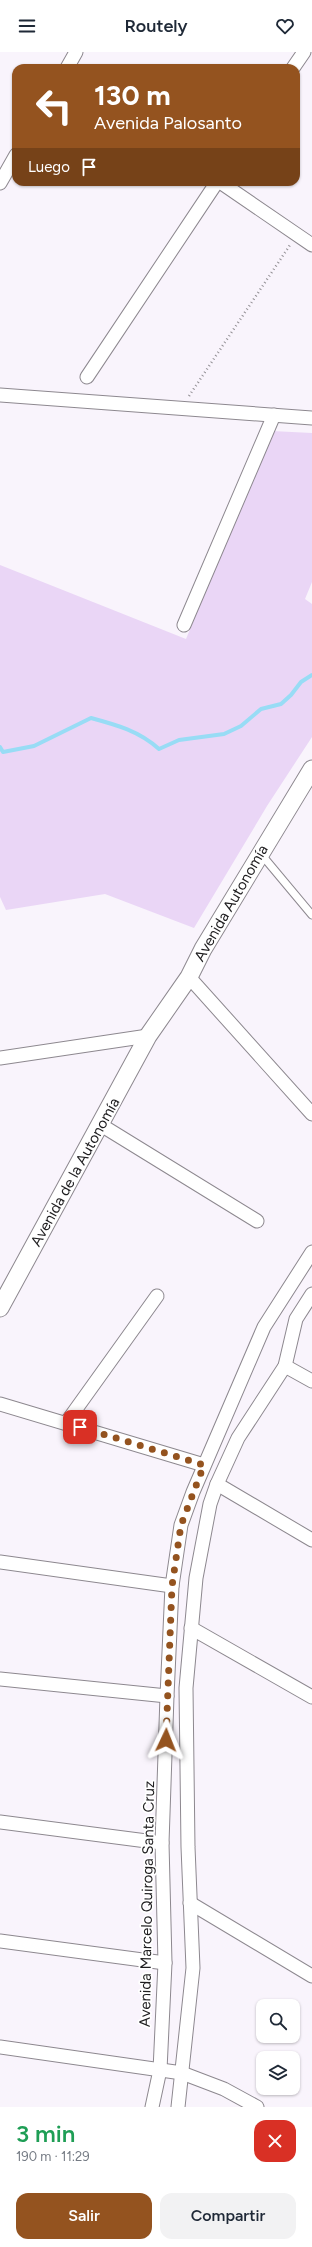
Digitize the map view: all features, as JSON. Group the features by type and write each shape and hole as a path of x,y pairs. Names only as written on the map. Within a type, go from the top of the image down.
{"street":[{"path":"69,64 76,52"},
{"path":"296,64 304,52"},
{"path":"0,183 12,162"},
{"path":"87,377 216,186"},
{"path":"225,186 312,245"},
{"path":"0,395 312,418"},
{"path":"184,625 274,416"},
{"name":"Avenida Autonomía","path":"148,1036 189,977 202,949 312,769"},
{"path":"189,977 312,1114"},
{"path":"0,1058 148,1036"},
{"name":"Avenida de la Autonomía","path":"0,1308 101,1125 148,1036"},
{"path":"101,1125 257,1221"},
{"name":"Avenida Marcelo Quiroga Santa Cruz","path":"152,2107 160,2070 165,1963 162,1843 167,1696 172,1586 181,1525 204,1465 264,1327 312,1252"},
{"path":"178,2107 193,1968 190,1903 186,1688 196,1578 210,1504 217,1484 238,1438 285,1366 296,1319 312,1294"},
{"path":"66,1423 157,1296"},
{"path":"285,1366 312,1381"},
{"path":"0,1404 204,1465"},
{"path":"217,1484 312,1540"},
{"path":"0,1562 172,1586"},
{"path":"191,1628 312,1697"},
{"path":"0,1679 167,1696"},
{"path":"0,1822 162,1843"},
{"path":"190,1903 312,1976"},
{"path":"0,1941 165,1963"},
{"path":"0,2047 182,2073 224,2089 257,2107"}],"lane":[{"path":"260,852 312,915"}],"path":[{"path":"180,409 297,235"}],"shaded area":[{"path":"272,431 312,433 312,582 305,599 312,604 312,737 267,806 194,928 105,894 6,910 0,897 0,565 186,639"}],"waterway":[{"path":"0,747 3,752 34,746 91,718 119,726 136,733 159,749 179,740 224,734 241,726 261,709 281,704 291,695 301,682 312,675"}],"route":[{"path":"80,1427 204,1465 181,1525 172,1586 166,1740"}]}
